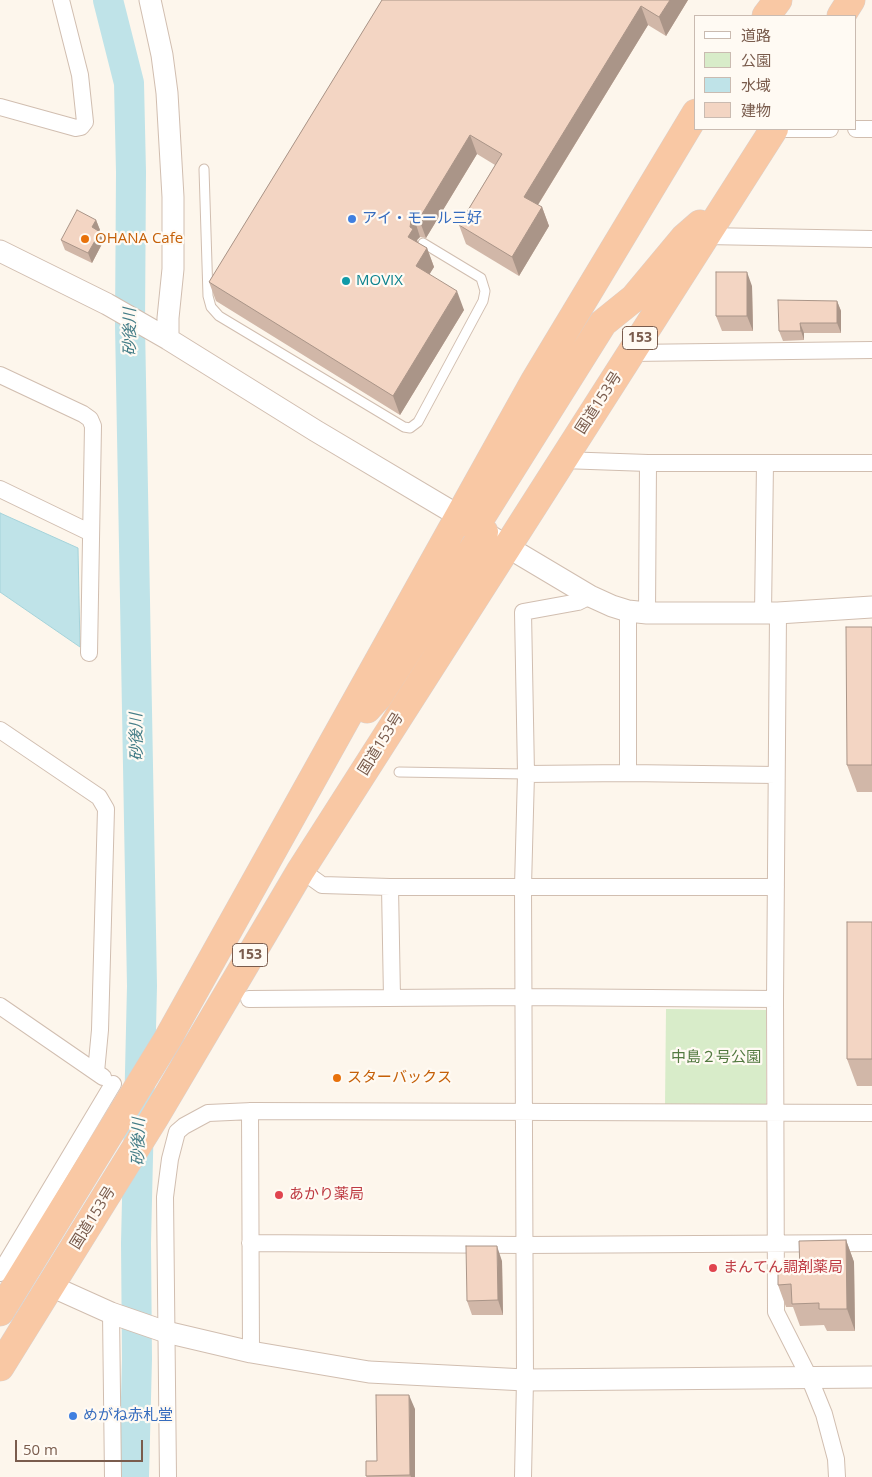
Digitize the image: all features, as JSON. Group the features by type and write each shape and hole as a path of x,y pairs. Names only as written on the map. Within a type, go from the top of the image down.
{"highway":[{"path":"755,15 764,0"},
{"path":"767,15 778,0"},
{"path":"842,15 851,0"},
{"name":"国道153号","path":"0,1367 155,1117 301,870 481,530 534,382 694,116"},
{"name":"国道153号","path":"0,1312 122,1091 167,1040 324,756 378,697 481,530 562,460 773,130"},
{"name":"153","path":"481,530 603,323 634,298 684,238 725,205"}],"street":[{"path":"0,107 76,128 81,127 85,122 80,75 61,0"},
{"path":"150,0 162,55 167,93 174,197 173,269 168,338"},
{"path":"857,129 872,129"},
{"path":"706,236 872,239"},
{"path":"0,251 108,304 168,338 316,432 590,596 637,612 771,613 872,607"},
{"path":"630,353 872,350"},
{"path":"0,375 83,414 90,419 93,426 89,653"},
{"path":"562,460 648,463 872,463"},
{"path":"628,773 648,463"},
{"path":"765,463 776,775 776,1312 809,1377 824,1414 836,1459 838,1477"},
{"path":"0,489 92,533"},
{"path":"523,1477 526,1380 523,886 526,774 523,612 578,602 590,596"},
{"path":"0,730 98,797 106,809 100,1030 96,1072"},
{"path":"526,774 776,775"},
{"path":"301,870 322,885 390,887 776,887"},
{"path":"390,887 392,998"},
{"path":"249,999 524,997 776,999"},
{"path":"0,1006 122,1091 0,1273"},
{"path":"250,1111 251,1352"},
{"path":"168,1477 165,1197 170,1159 178,1132 184,1126 208,1113 250,1111 872,1113"},
{"path":"155,1117 178,1132"},
{"path":"250,1243 524,1246 872,1243"},
{"path":"51,1286 111,1313 166,1332 251,1352 369,1372 526,1380 872,1377"},
{"path":"111,1313 113,1477"}],"lane":[{"path":"204,169 208,296 219,316 404,427 410,428 418,422 483,301 485,291 481,278 423,243"},
{"path":"399,772 526,774"}],"green space":[{"name":"中島２号公園","path":"666,1009 766,1010 766,1107 665,1106"}],"water":[{"path":"0,513 78,548 80,647 0,592"}],"building":[{"name":"アイ・モール三好","path":"382,0 670,0 659,17 641,6 524,197 542,207 512,257 459,225 502,154 470,135 419,219 414,218 411,221 410,227 413,229 408,237 427,248 416,266 457,291 393,396 209,282"},
{"name":"OHANA Cafe","path":"77,210 96,220 92,227 100,232 88,253 61,240"},
{"path":"716,272 747,272 747,316 716,316"},
{"path":"778,300 837,301 837,323 800,323 801,331 779,331"},
{"path":"846,627 872,627 872,765 847,765"},
{"path":"847,922 872,922 872,1059 847,1059"},
{"path":"846,1240 847,1309 819,1309 819,1303 792,1304 791,1284 778,1285 778,1273 800,1271 799,1241"},
{"path":"466,1246 497,1246 498,1300 467,1301"},
{"path":"376,1395 409,1395 410,1475 366,1476 366,1461 377,1461"}],"waterway":[{"name":"砂後川","path":"108,0 129,83 131,172 130,325 142,986 136,1243 137,1359 134,1477"}],"place":[{"name":"アイ・モール三好","path":"352,219"},
{"name":"OHANA Cafe","path":"85,239"},
{"name":"MOVIX","path":"346,281"},
{"name":"スターバックス","path":"337,1078"},
{"name":"あかり薬局","path":"279,1195"},
{"name":"まんてん調剤薬局","path":"713,1268"},
{"name":"めがね赤札堂","path":"73,1416"}]}
